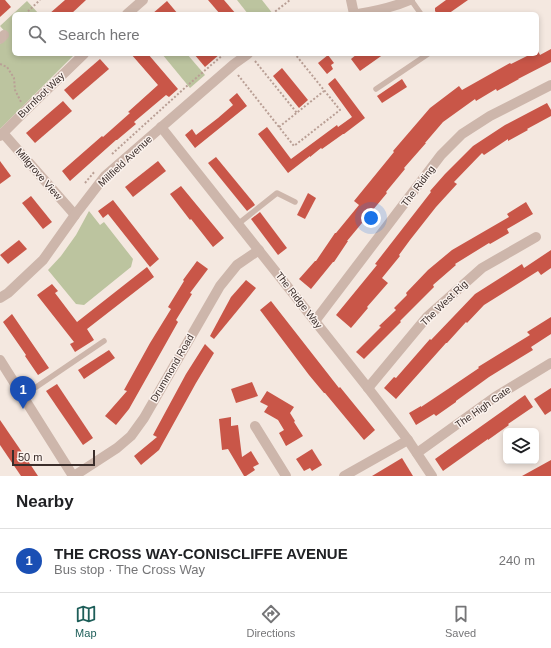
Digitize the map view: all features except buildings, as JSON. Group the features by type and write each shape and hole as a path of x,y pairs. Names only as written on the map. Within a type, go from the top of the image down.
{"street":[{"path":"129,12 143,0"},
{"path":"351,0 354,12"},
{"path":"374,12 411,0"},
{"name":"Burnfoot Way","path":"2,135 82,56"},
{"name":"Millfield Avenue","path":"0,298 8,293 43,260 105,176 231,66 251,57"},
{"name":"The Riding","path":"315,321 436,161 462,134 490,116 551,85"},
{"name":"The Ridge Way","path":"161,127 368,388 408,440 432,476"},
{"name":"Millgrove View","path":"2,135 75,215"},
{"name":"The West Rig","path":"368,388 427,317 482,268 536,237"},
{"name":"Drummond Road","path":"74,476 117,448 131,436 144,418 220,286 237,265 259,250"},
{"path":"0,360 74,476"},
{"name":"The High Gate","path":"417,454 495,397 551,363"},
{"path":"255,426 286,476"},
{"path":"344,476 408,440"}],"lane":[{"path":"411,0 420,12"},
{"path":"376,89 425,56"},
{"path":"238,224 277,193 295,202"},
{"path":"23,396 104,341"}],"path":[{"path":"27,12 40,0"},
{"path":"275,12 290,0"},
{"path":"109,158 188,84 222,56"},
{"path":"231,66 294,146 340,110 297,56"},
{"path":"251,57 297,113"},
{"path":"0,64 7,67 14,78 15,90 25,111"},
{"path":"279,127 324,91"},
{"path":"84,184 92,173 98,168"}],"green space":[{"path":"237,0 262,0 271,12 246,12"},
{"path":"27,1 37,12 15,12"},
{"path":"12,15 12,56 73,56 0,129 0,44 8,35 0,26"},
{"path":"164,56 189,56 205,75 190,88"},
{"path":"89,211 100,225 104,222 133,259 131,267 84,305 76,304 48,270 61,256 76,235"}],"place":[{"name":"THE CROSS WAY-CONISCLIFFE AVENUE","path":"23,409"}]}
